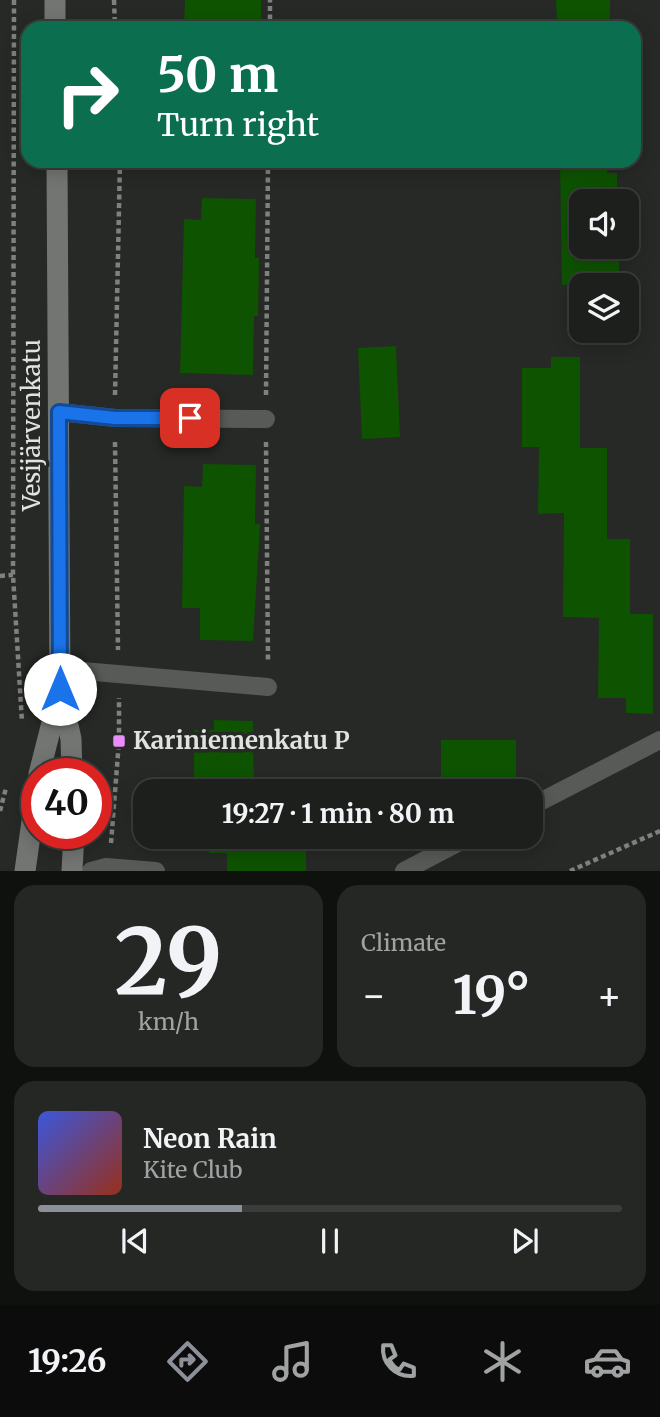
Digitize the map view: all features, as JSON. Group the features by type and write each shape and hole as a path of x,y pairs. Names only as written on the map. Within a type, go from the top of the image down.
{"street":[{"path":"55,0 55,21"},
{"name":"Vesijärvenkatu","path":"57,168 60,679 71,739 72,758"},
{"name":"Vesijärvenkatu","path":"43,758 60,679"},
{"path":"24,871 27,849"},
{"path":"72,871 73,849"}],"lane":[{"path":"59,412 115,418 266,419"},
{"path":"60,679 118,675 268,687"},
{"path":"543,800 660,740"},
{"path":"404,871 446,849"},
{"path":"91,871 106,867 156,871"}],"path":[{"path":"15,0 13,575 23,725"},
{"path":"114,0 115,21"},
{"path":"270,0 270,21"},
{"path":"112,839 119,741 115,418 120,168"},
{"path":"0,576 13,575"},
{"path":"0,811 6,786"},
{"path":"570,871 660,831"}],"building":[{"path":"185,0 261,0 261,21 184,21"},
{"path":"556,0 610,0 610,21 557,21"},
{"path":"560,168 607,168 607,173 617,173 617,189 569,189 569,259 619,259 619,273 569,273 569,285 562,285"},
{"path":"202,198 256,199 255,258 259,258 253,375 180,373 184,219 201,220"},
{"path":"396,346 400,437 362,439 358,348"},
{"path":"551,357 580,357 580,448 607,448 607,539 630,539 630,614 653,614 653,714 626,713 626,698 598,698 599,618 563,617 564,513 538,514 539,447 522,447 522,368 551,368"},
{"path":"203,464 256,465 255,524 260,524 253,641 200,640 200,608 182,608 184,486 202,487"},
{"path":"214,720 253,721 254,779 194,779 194,730 214,730"},
{"path":"441,740 516,740 516,779 441,779"},
{"path":"209,849 306,849 306,871 227,871 227,853 209,853"}],"place":[{"name":"Kariniemenkatu P","path":"119,741"}],"route":[{"path":"60,689 59,412 115,418 190,418"}]}
